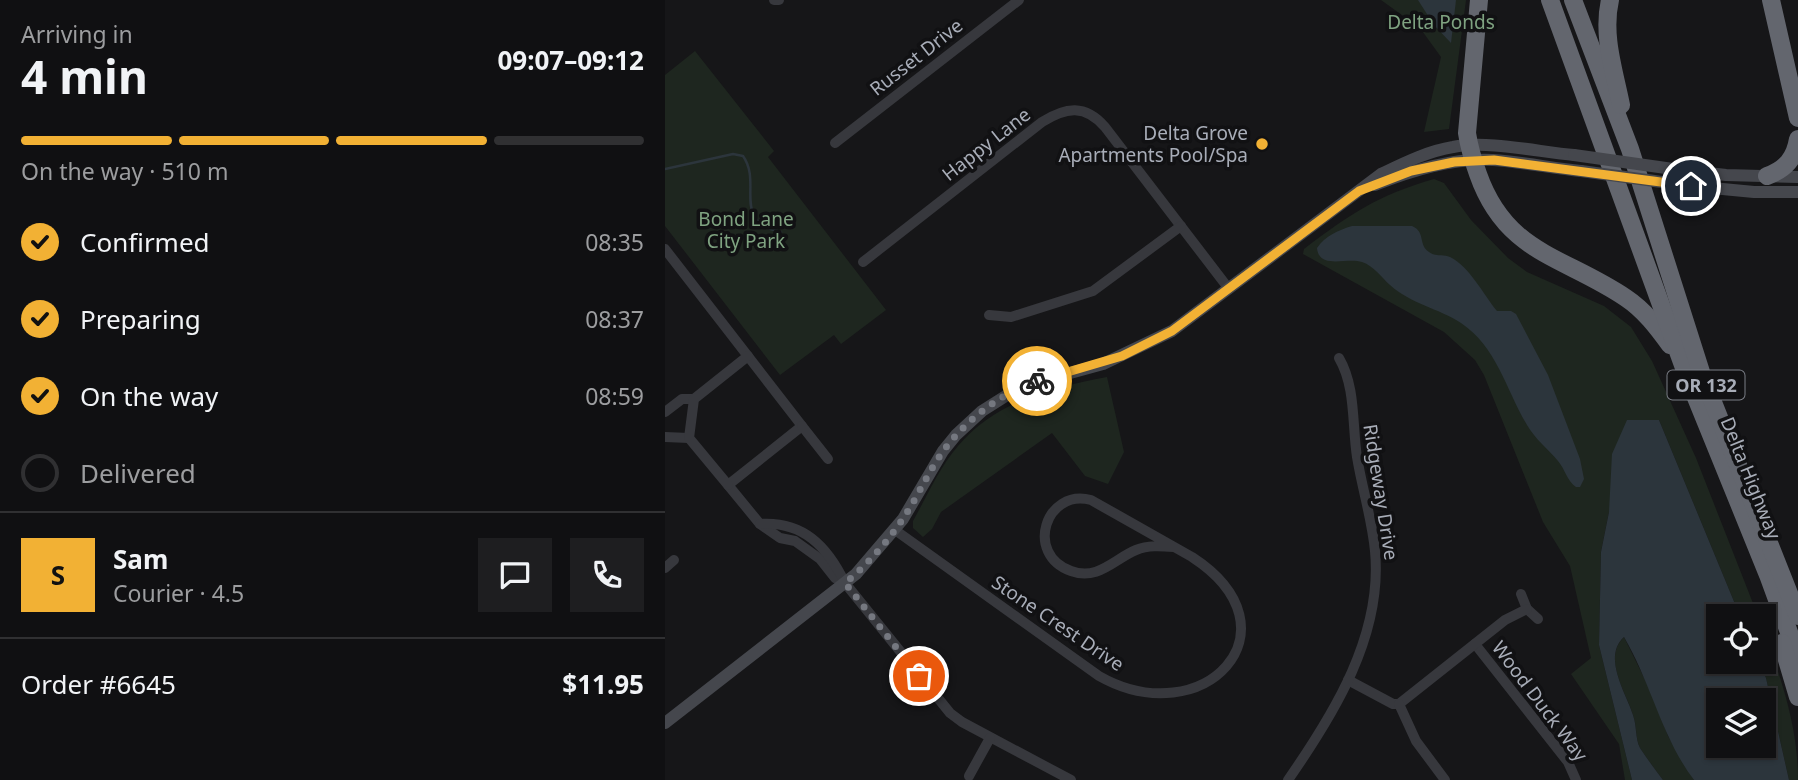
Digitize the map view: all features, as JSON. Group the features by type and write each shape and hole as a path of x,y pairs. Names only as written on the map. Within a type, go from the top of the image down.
{"highway":[{"path":"1479,0 1467,133 1488,201 1513,233 1532,247 1595,280 1636,306 1658,328 1685,368"},
{"name":"Delta Highway","path":"1550,0 1685,368 1798,657"},
{"name":"Delta Highway","path":"1573,0 1630,149 1701,372 1798,616"},
{"path":"1610,0 1607,38 1630,149"},
{"path":"1771,1 1798,118"},
{"path":"1767,176 1788,164 1798,139"},
{"path":"1768,575 1784,650 1798,697"}],"street":[{"name":"Russet Drive","path":"835,143 1013,2"},
{"name":"Happy Lane","path":"863,262 1042,122 1056,114 1074,110 1091,114 1105,127 1229,289"},
{"path":"665,723 845,583 873,556 895,530 943,451 956,435 988,407 1030,384 1103,364 1156,340 1185,323 1381,174 1411,160 1455,146 1494,160 1691,186 1754,192 1798,192"},
{"path":"1471,153 1492,146 1726,175 1798,177"},
{"path":"989,315 1011,317 1093,291 1181,226"},
{"path":"665,249 828,459"},
{"path":"665,412 682,399 694,399 748,356"},
{"name":"Ridgeway Drive","path":"1288,780 1309,750 1348,680 1373,612 1376,563 1374,544 1361,482 1350,386 1339,358"},
{"path":"694,399 689,438 760,524 780,538 795,541 820,559 835,578 845,583 945,708 958,720 1071,780"},
{"path":"727,485 802,426"},
{"path":"665,437 689,438"},
{"name":"Stone Crest Drive","path":"895,530 1099,676 1121,687 1154,693 1189,691 1212,679 1230,660 1240,636 1241,616 1224,584 1204,565 1174,547 1085,499 1061,505 1044,528 1050,555 1063,567 1078,573 1092,573 1107,568 1140,548 1156,545 1174,547"},
{"path":"665,568 674,560"},
{"path":"1521,594 1527,609 1538,619"},
{"path":"1348,680 1393,704 1399,704 1509,618 1527,609"},
{"name":"Wood Duck Way","path":"1475,644 1568,762 1576,780"},
{"path":"1399,704 1416,741 1445,780"},
{"path":"969,776 990,737"}],"green space":[{"name":"Delta Ponds","path":"1381,0 1466,0 1449,129 1424,132 1441,57 1420,28"},
{"name":"Bond Lane City Park","path":"695,51 774,151 768,157 886,310 841,344 834,335 780,375 665,226 665,75"},
{"path":"1434,179 1444,183 1471,220 1508,258 1527,272 1604,306 1631,327 1652,361 1696,458 1753,604 1735,604 1659,420 1609,512 1601,552 1599,645 1632,780 1625,780 1619,744 1571,674 1591,658 1570,566 1543,522 1484,375 1475,360 1444,332 1303,254 1304,249 1365,207"},
{"path":"1107,377 1124,452 1108,484 1085,476 1052,433 941,512 932,529 923,537 913,528 913,521 945,463 958,446 989,418 1007,407 1045,392"},
{"path":"1624,637 1655,700 1668,736 1694,780 1663,780 1640,748 1634,719 1615,665 1618,645"},
{"path":"1776,666 1792,723 1798,780 1789,780 1776,722 1776,688 1768,688 1764,674 1776,674"}],"shaded area":[{"path":"1418,0 1456,0 1451,43 1434,25"},
{"path":"1352,226 1412,226 1419,232 1429,252 1450,257 1464,267 1497,311 1511,311 1516,314 1548,375 1580,459 1584,479 1580,487 1573,484 1558,461 1530,430 1500,370 1484,344 1473,333 1461,323 1398,291 1366,264 1356,261 1328,261 1319,255 1317,248 1324,240"},
{"path":"1627,420 1659,420 1735,604 1706,604 1706,674 1764,674 1768,688 1706,688 1706,758 1776,758 1776,722 1789,780 1694,780 1673,746 1624,637 1618,645 1615,665 1633,715 1640,748 1663,780 1632,780 1599,645 1601,552 1609,512 1612,454"}],"waterway":[{"path":"665,169 733,154 743,156 750,178 752,211 756,219 766,227 781,232"}],"way so far":[{"path":"919,676 845,583 895,530 932,467 956,435 995,402 1037,381"}],"place":[{"name":"Delta Grove Apartments Pool/Spa","path":"1262,144"}],"route":[{"path":"1037,381 1103,364 1156,340 1185,323 1359,191 1411,171 1454,162 1494,160 1691,186"}]}
